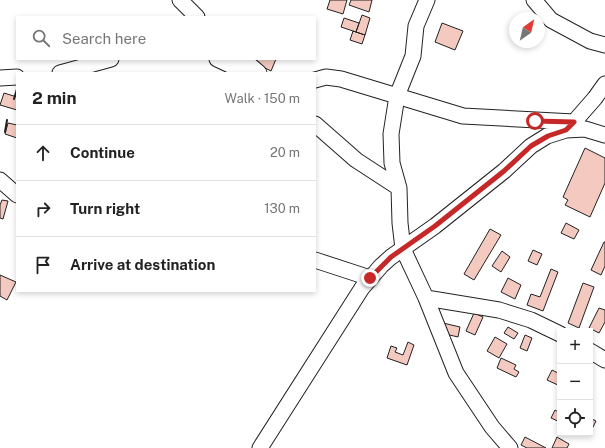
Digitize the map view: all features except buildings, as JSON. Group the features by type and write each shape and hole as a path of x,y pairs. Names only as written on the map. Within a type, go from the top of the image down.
{"street":[{"path":"180,0 196,16"},
{"path":"427,0 416,26 412,56 397,96 391,134 392,163 399,188 400,223 403,248 426,298 456,373 492,427 510,448"},
{"path":"534,0 550,20 590,41 605,45"},
{"path":"64,72 106,60"},
{"path":"98,72 109,60"},
{"path":"219,60 245,72"},
{"path":"244,60 258,72"},
{"path":"0,78 16,77"},
{"path":"316,80 334,77 463,116 570,126 605,135"},
{"path":"260,448 362,288 381,266 403,248 435,226 504,171 531,146 570,126 595,98 605,84"},
{"path":"316,125 356,160 399,188"},
{"path":"0,180 16,194"},
{"path":"316,260 370,278"},
{"path":"426,298 499,310 531,320 557,333"},
{"path":"593,353 605,360"}],"wall":[{"path":"14,99 16,92"},
{"path":"5,132 7,120"}],"route":[{"path":"370,278 391,257 435,226 504,171 531,146 548,136 566,130 574,122 535,121"}]}
